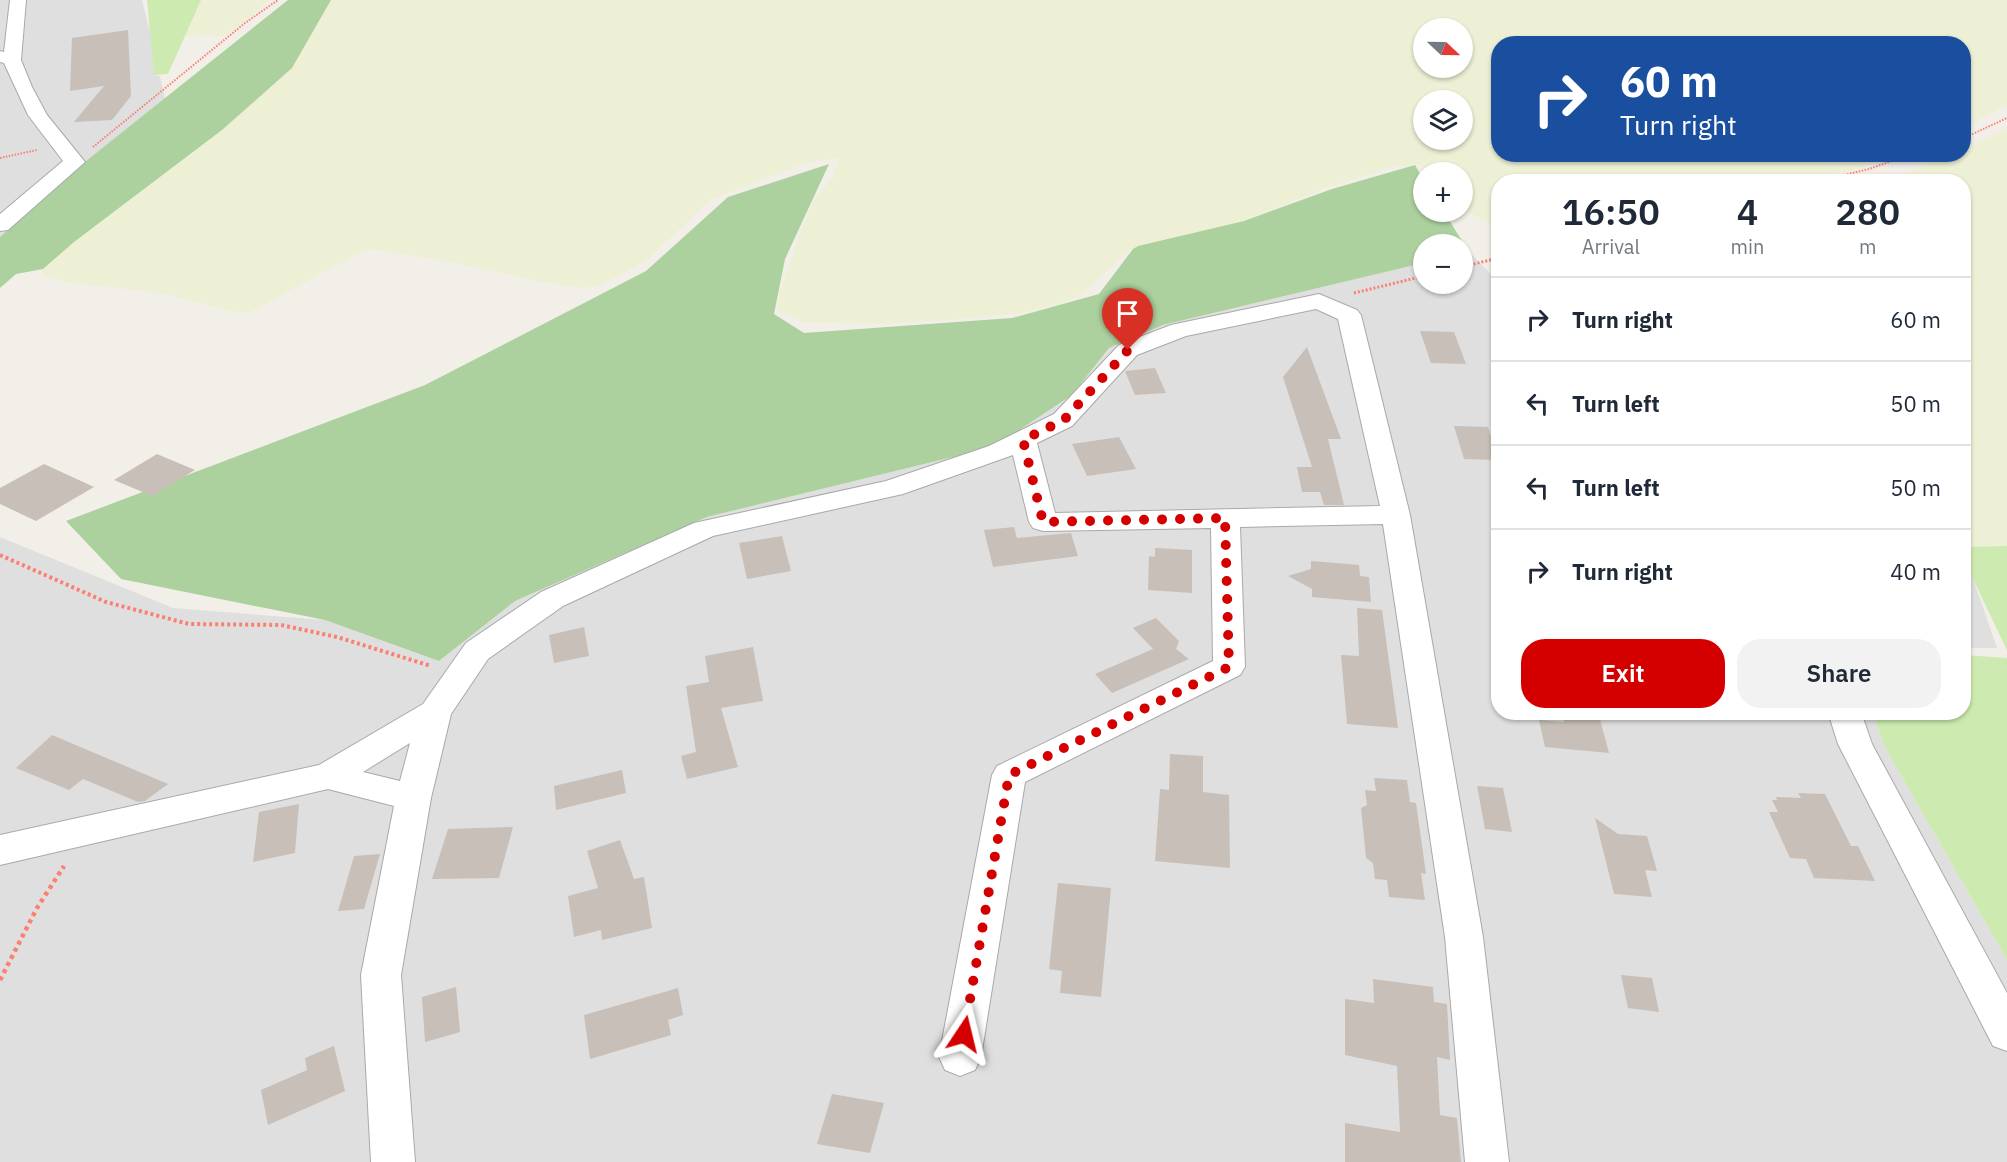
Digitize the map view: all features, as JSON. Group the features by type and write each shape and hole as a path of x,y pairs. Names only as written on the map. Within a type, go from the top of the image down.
{"street":[{"path":"0,225 75,162 58,146 6,58 18,0"},
{"path":"393,1162 381,975 412,798 435,712 477,651 552,599 704,529 893,488 999,452 1064,420 1128,350 1179,330 1319,301 1349,315 1396,515 1464,937 1487,1162"},
{"path":"1023,440 1043,522 1396,515"},
{"path":"960,1057 1009,775 1229,667 1225,518"},
{"path":"0,850 328,776 435,712"},
{"path":"1847,720 1855,744 2007,1033"},
{"path":"328,776 412,798"}],"path":[{"path":"75,162 245,23 278,0"},
{"path":"1971,135 2007,118"},
{"path":"0,158 58,146"},
{"path":"1848,174 1889,162"},
{"path":"1473,264 1491,260"},
{"path":"1319,301 1413,279"},
{"path":"0,555 106,602 189,624 281,625 337,638 460,674"},
{"path":"0,980 37,908 87,830"}],"shaded area":[{"path":"0,0 142,0 153,44 154,75 160,76 165,99 61,181 0,237"},
{"path":"1473,256 1491,274 1491,720 1875,720 1887,751 2007,960 2007,1162 0,1162 0,537 173,608 325,620 439,661 515,601 707,517 994,447 1072,395 1109,348 1163,325 1413,265 1413,294 1473,294"},
{"path":"1971,573 1997,648 1971,648"}],"green space":[{"path":"147,0 201,0 168,74 154,75"},
{"path":"201,0 270,0 226,36 183,37"},
{"path":"288,0 331,0 292,68 222,130 74,242 43,269 16,274 0,288 0,237 61,181"},
{"path":"331,0 2007,0 2007,105 1971,123 1971,36 1491,36 1491,162 1878,162 1832,174 1491,174 1491,223 1473,215 1473,162 1413,162 1413,164 1397,166 1326,188 1244,221 1138,246 1121,257 1088,289 1075,298 1022,313 877,324 804,322 777,310 780,291 800,233 815,198 833,178 839,158 809,162 710,200 647,260 600,286 579,288 374,249 366,250 250,312 238,313 167,294 65,282 42,274 43,269 74,242 222,130 292,68"},
{"path":"2007,129 2007,546 1971,547 1971,174 1903,174 1933,162 1971,162 1971,146"},
{"path":"829,164 785,259 774,314 804,333 1012,318 1099,294 1133,249 1138,246 1244,221 1332,189 1413,166 1413,222 1450,222 1458,234 1413,234 1413,265 1163,325 1109,348 1072,395 994,447 707,517 515,601 439,661 325,620 121,579 66,521 425,385 646,271 728,197"},
{"path":"2007,546 2007,650 1971,575 1971,547"},
{"path":"1971,655 2007,658 2007,960 1887,751 1875,720 1971,720"}],"building":[{"path":"128,30 131,96 112,120 74,122 104,86 70,91 72,38"},
{"path":"1420,331 1454,332 1466,364 1431,363"},
{"path":"1307,347 1341,439 1328,439 1344,505 1324,505 1320,492 1302,492 1297,467 1312,467 1283,377"},
{"path":"1155,368 1166,393 1135,395 1125,371"},
{"path":"1454,426 1488,427 1491,437 1491,460 1464,459"},
{"path":"1119,437 1136,469 1087,476 1072,444"},
{"path":"157,454 195,470 152,496 114,480"},
{"path":"44,464 94,487 36,521 0,504 0,488"},
{"path":"1014,527 1017,538 1071,533 1078,556 993,567 984,530"},
{"path":"782,536 791,571 747,579 739,543"},
{"path":"1155,548 1192,550 1192,593 1148,590 1149,556 1155,557"},
{"path":"1311,561 1359,565 1360,576 1369,577 1371,602 1312,597 1312,589 1288,576 1311,569"},
{"path":"1357,608 1382,610 1398,728 1347,724 1341,655 1359,656"},
{"path":"1156,618 1179,641 1176,649 1189,659 1112,693 1095,674 1153,649 1133,628"},
{"path":"584,627 589,656 554,663 549,635"},
{"path":"753,647 763,701 721,708 738,767 687,779 681,756 696,752 686,686 709,682 705,656"},
{"path":"1539,720 1564,722 1564,720 1600,720 1609,753 1545,747"},
{"path":"52,735 168,784 145,801 138,802 83,779 69,790 16,768"},
{"path":"1170,754 1203,756 1203,792 1229,795 1230,868 1155,861 1160,789 1169,790"},
{"path":"622,770 626,793 556,810 554,786"},
{"path":"1374,778 1407,780 1410,802 1416,803 1426,874 1421,873 1425,900 1389,897 1387,880 1375,879 1373,863 1366,858 1361,808 1367,805 1365,790 1376,791"},
{"path":"1477,786 1503,788 1512,832 1485,829"},
{"path":"1798,793 1825,794 1851,846 1858,846 1875,881 1814,878 1806,859 1790,858 1769,812 1778,812 1772,800 1777,800 1776,797 1801,798"},
{"path":"299,804 295,853 253,862 259,812"},
{"path":"1595,818 1618,834 1647,836 1657,871 1645,870 1652,897 1614,894"},
{"path":"513,827 499,878 432,879 448,829"},
{"path":"620,840 634,879 644,877 652,928 602,940 601,930 574,937 568,896 598,888 587,851"},
{"path":"380,854 364,909 338,911 354,856"},
{"path":"1058,883 1111,888 1101,997 1060,993 1062,971 1049,969"},
{"path":"1621,975 1652,978 1659,1012 1628,1008"},
{"path":"1373,979 1433,987 1434,1002 1447,1004 1450,1060 1437,1057 1440,1115 1457,1118 1461,1162 1345,1162 1345,1123 1400,1132 1397,1066 1345,1055 1345,999 1374,1003"},
{"path":"456,987 460,1032 425,1042 422,997"},
{"path":"678,988 683,1015 668,1020 671,1035 590,1059 584,1015"},
{"path":"334,1046 345,1091 268,1125 261,1090 307,1070 305,1058"},
{"path":"832,1094 884,1103 870,1153 817,1144"}],"route":[{"path":"964,1034 1009,775 1229,667 1225,518 1043,522 1023,440 1064,420 1128,350"}]}
